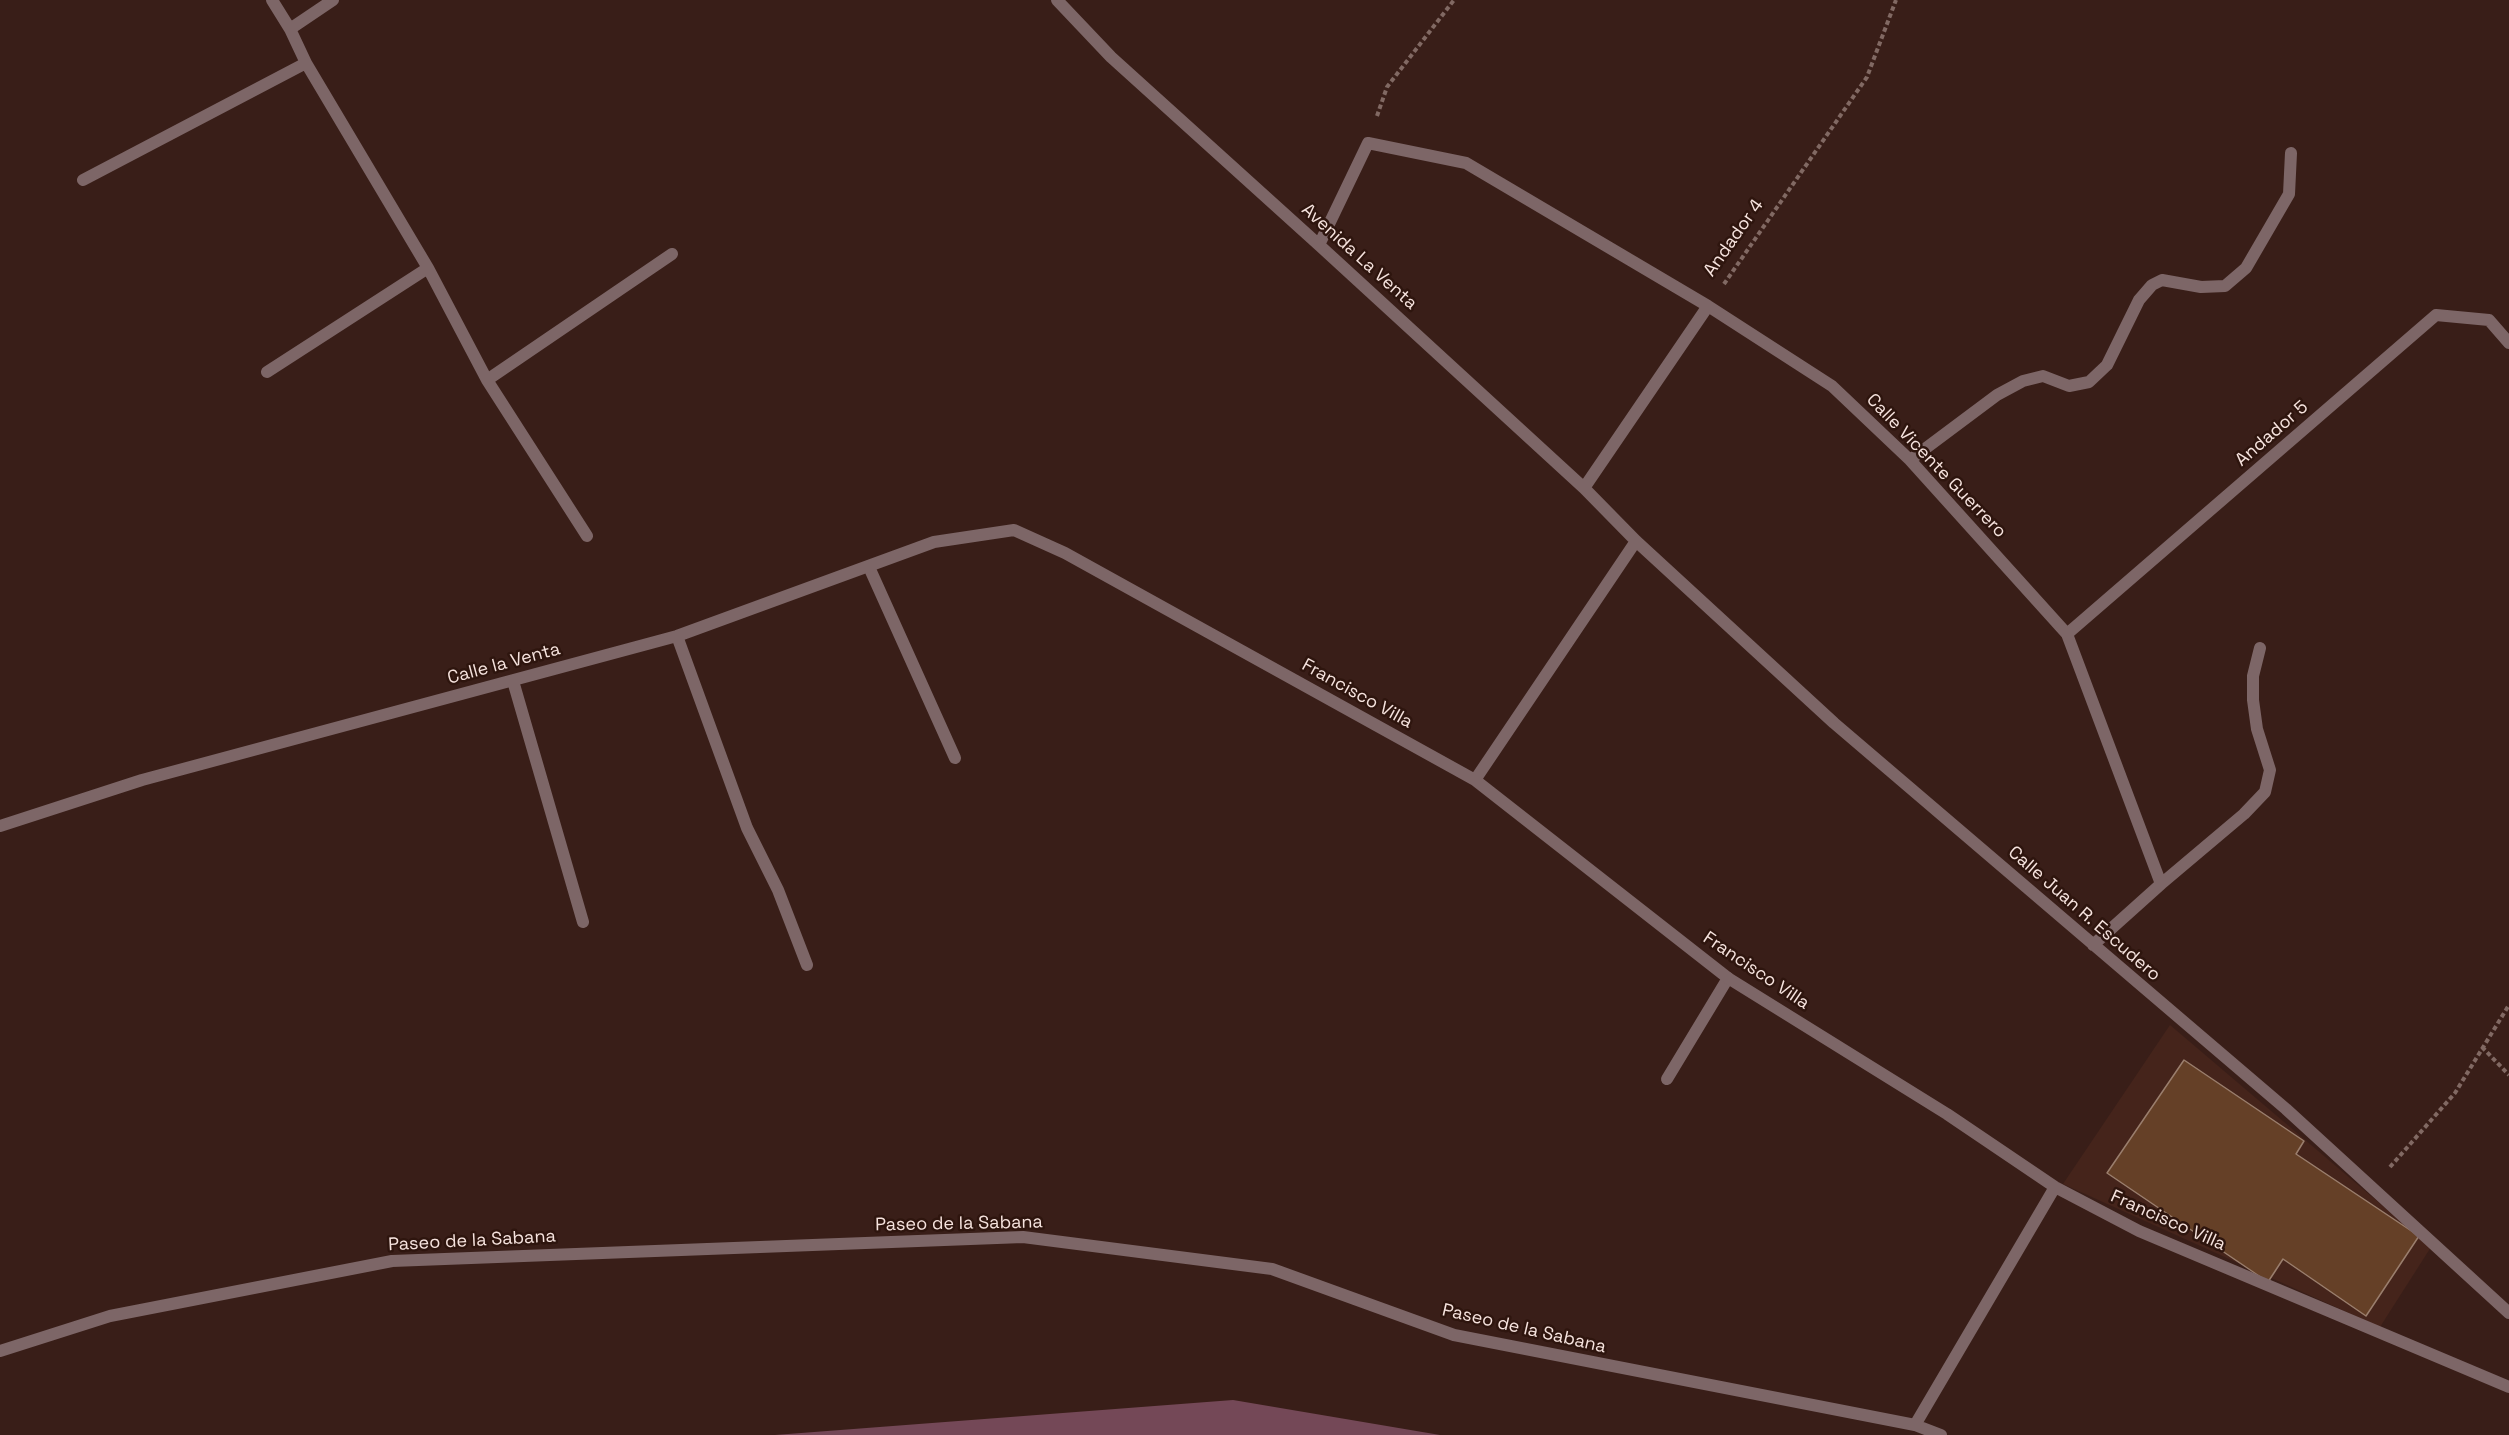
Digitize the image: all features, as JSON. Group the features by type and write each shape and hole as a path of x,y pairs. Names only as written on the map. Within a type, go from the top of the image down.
{"street":[{"path":"272,0 290,29 306,63 428,268 487,380 587,536"},
{"path":"290,29 333,0"},
{"name":"Avenida La Venta","path":"1057,0 1111,57 1584,488 1636,541"},
{"path":"83,180 306,63"},
{"path":"1319,245 1368,142"},
{"name":"Calle Vicente Guerrero","path":"1368,142 1466,163 1708,306 1832,386 1910,460 2067,634 2161,884"},
{"path":"1910,460 1996,395 2023,381 2043,376 2069,386 2089,382 2107,365 2139,300 2152,285 2162,280 2201,287 2226,285 2246,268 2289,194 2290,153"},
{"path":"487,380 672,254"},
{"path":"267,372 428,268"},
{"path":"1584,488 1708,306"},
{"name":"Andador 5","path":"2067,634 2436,315 2489,320 2509,343"},
{"name":"Calle la Venta","path":"0,826 142,780 677,636 934,542 1014,530"},
{"name":"Francisco Villa","path":"1014,530 1065,553 1475,780 1728,978 1947,1114 2055,1187 2139,1231 2509,1387"},
{"path":"1475,780 1636,541"},
{"name":"Calle Juan R. Escudero","path":"1636,541 1834,723 2286,1109 2509,1312"},
{"path":"869,567 955,758"},
{"path":"677,636 747,828 778,890 807,965"},
{"path":"2093,945 2244,814 2265,792 2270,770 2257,729 2253,700 2253,676 2260,648"},
{"path":"513,681 583,922"},
{"path":"1666,1079 1728,978"},
{"path":"1915,1425 2055,1187"},
{"name":"Paseo de la Sabana","path":"0,1351 110,1316 392,1261 1023,1237 1272,1269 1454,1335 1915,1425 1941,1435"}],"path":[{"path":"1368,142 1387,87 1454,0"},
{"name":"Andador 4","path":"1708,306 1867,77 1896,0"},
{"path":"2372,1188 2455,1093 2509,1005"},
{"path":"2482,1047 2509,1075"}],"shaded area":[{"path":"2170,1025 2431,1247 2380,1327 2063,1184"},
{"path":"1233,1400 1440,1435 775,1435"}],"building":[{"path":"2184,1060 2304,1141 2296,1154 2419,1236 2366,1316 2283,1259 2268,1282 2107,1173"}]}
